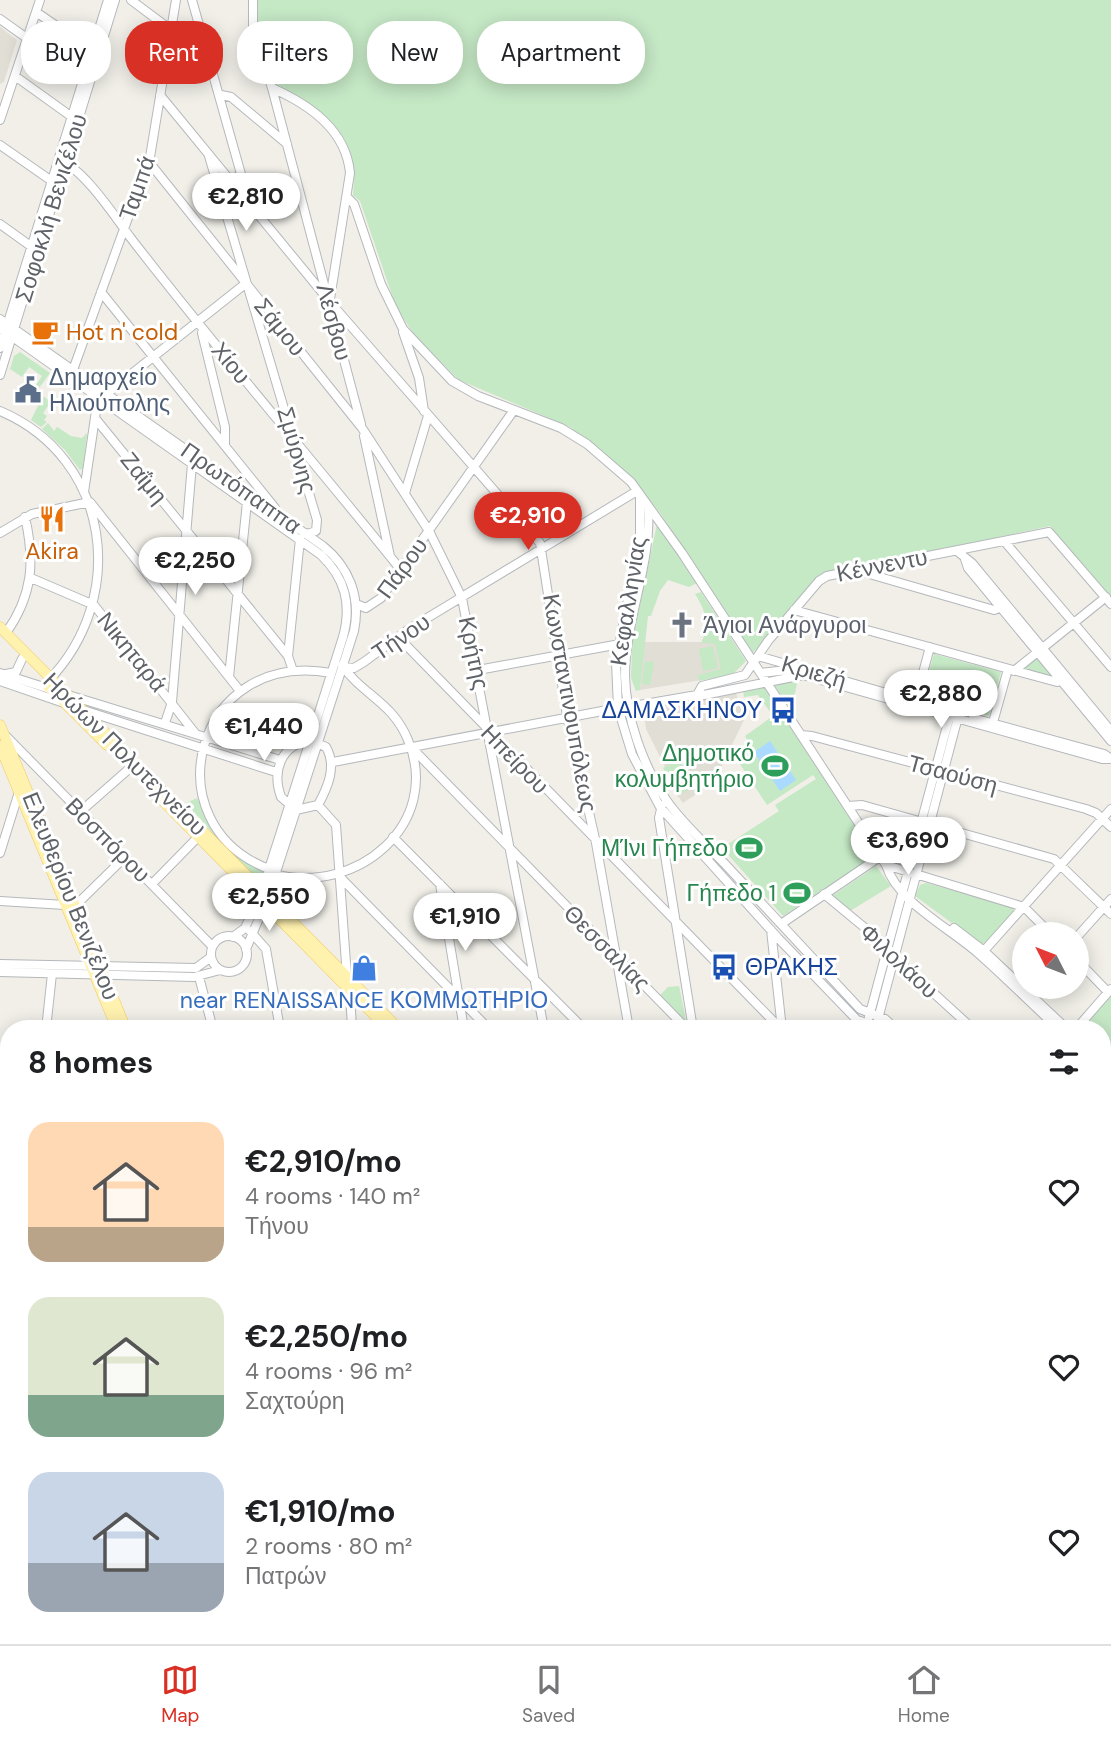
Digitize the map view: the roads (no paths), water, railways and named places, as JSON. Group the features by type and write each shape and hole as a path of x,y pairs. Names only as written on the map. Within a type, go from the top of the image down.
{"main road":[{"name":"Ηρώων Πολυτεχνείου","path":"2,632 22,659 65,698 198,836 390,1020"},
{"name":"Ηρώων Πολυτεχνείου","path":"2,632 50,684"},
{"name":"Ηρώων Πολυτεχνείου","path":"65,698 80,709 223,845 264,898 378,1020"},
{"name":"Ελευθερίου Βενιζέλου","path":"2,729 114,1020"},
{"name":"Ελευθερίου Βενιζέλου","path":"0,746 70,905"},
{"name":"Ελευθερίου Βενιζέλου","path":"97,971 122,1020"}],"street":[{"path":"34,21 40,0"},
{"name":"Σοφοκλή Βενιζέλου","path":"101,21 108,0"},
{"name":"Σοφοκλή Βενιζέλου","path":"0,346 115,0"},
{"path":"131,0 158,21"},
{"name":"Ταμπά","path":"172,21 176,0"},
{"path":"192,0 241,174 218,191"},
{"name":"Λέσβου","path":"253,0 253,32 272,88 330,302 362,428 390,556"},
{"path":"37,12 50,21"},
{"path":"0,19 21,34"},
{"path":"0,120 21,59"},
{"path":"15,76 72,117"},
{"name":"Σοφοκλή Βενιζέλου","path":"63,161 82,84"},
{"name":"Ταμπά","path":"74,370 147,164 162,84"},
{"path":"0,91 9,88"},
{"path":"272,88 318,116 343,142 350,173 330,302"},
{"path":"160,95 234,181 330,302 543,548"},
{"path":"220,95 231,97 287,144"},
{"path":"0,145 55,184"},
{"name":"Σμύρνης","path":"209,153 245,284 295,439 323,546"},
{"name":"Χίου","path":"63,161 124,228 199,326 401,570"},
{"name":"Σάμου","path":"147,164 153,167 362,428 429,531"},
{"name":"Σοφοκλή Βενιζέλου","path":"0,375 6,328 55,184"},
{"path":"347,197 354,204 381,284 402,329 419,377 426,414 405,493"},
{"path":"0,224 32,247"},
{"path":"223,257 236,249"},
{"path":"84,492 95,418 103,396 153,356 199,326 245,284"},
{"path":"101,292 281,516"},
{"path":"261,331 277,323"},
{"path":"199,326 225,427 225,445"},
{"name":"Πρωτόπαππα","path":"6,328 74,370 103,396 192,464 247,502 303,537 323,546 349,575 356,604"},
{"name":"Πρωτόπαππα","path":"6,328 281,516 303,537 338,575 346,595 348,610 337,656"},
{"path":"402,329 452,381 478,396 561,428 582,440 627,478 756,660 761,673 881,856 892,881 1012,978"},
{"name":"Πάρου","path":"356,604 366,608 375,605 514,410"},
{"path":"0,411 47,441 73,472 90,502 240,691"},
{"name":"Ζαΐμη","path":"95,418 186,534 288,656 293,671"},
{"path":"165,723 172,702 192,464"},
{"path":"234,483 243,480 244,470"},
{"name":"Τήνου","path":"343,667 359,666 398,637 638,493"},
{"name":"Κεφαλληνίας","path":"638,493 640,537 622,644 618,708 632,754 663,804 771,930 857,1020"},
{"path":"0,533 25,517 90,502"},
{"path":"1,676 50,684 77,644 94,605 99,558 97,532 90,502"},
{"path":"229,677 247,502"},
{"name":"Κεφαλληνίας","path":"647,505 649,535 622,644 631,719 663,804 781,924 869,1020"},
{"path":"2,632 22,608 31,578 33,559 25,517"},
{"path":"97,532 109,526"},
{"path":"288,656 303,537 317,529"},
{"name":"Κρήτης","path":"429,531 462,598 478,670 487,731 543,1020"},
{"name":"Κέννεντυ","path":"756,660 794,610 823,578 1049,532 1108,600"},
{"path":"1005,542 1111,667"},
{"name":"Κωνσταντινουπόλεως","path":"543,548 567,716 596,843 627,1020"},
{"path":"957,551 1040,650 1111,741"},
{"path":"856,570 994,610 1004,607"},
{"path":"31,578 94,605"},
{"path":"992,726 1011,670 1108,600"},
{"path":"246,950 240,940 222,937 212,946 211,957 220,970 229,973 241,967 314,741 343,667 356,624 356,604"},
{"name":"Νικηταρά","path":"94,605 195,733"},
{"path":"794,610 1011,670 1064,680 1111,731"},
{"name":"Ηπείρου","path":"398,637 596,843 773,1020"},
{"path":"478,670 559,653 622,644"},
{"path":"915,702 930,647"},
{"path":"331,673 293,671 260,681 240,691 216,714 206,736 201,771 208,809 223,845 272,872 313,879 339,876 372,859 393,837 408,810 414,790 415,764 401,726 386,706 343,667 337,656"},
{"path":"314,741 337,656"},
{"path":"1,676 16,672 22,659"},
{"path":"628,703 639,705 697,695 702,686 745,675 756,660"},
{"name":"Κριεζή","path":"756,660 799,668 954,716"},
{"path":"751,684 761,673 799,668"},
{"path":"1,676 65,698 165,723 280,760"},
{"name":"Κριεζή","path":"631,719 645,706 803,676 1111,759"},
{"path":"332,762 618,708"},
{"path":"80,709 276,772"},
{"path":"873,1020 894,957 912,875 954,716"},
{"name":"Βοσπόρου","path":"2,729 212,946"},
{"name":"Τσαούση","path":"801,735 1086,809 1102,818"},
{"path":"292,808 281,797 276,772 280,760 291,748 314,741 326,747 332,762 318,805"},
{"name":"Θεσσαλίας","path":"410,746 678,1020"},
{"path":"80,812 130,768"},
{"path":"0,853 19,792"},
{"path":"663,804 675,923 691,1020"},
{"path":"292,808 318,805 335,821 347,976"},
{"path":"848,806 862,805 1062,863 1111,914"},
{"path":"982,953 1111,809"},
{"path":"1102,818 1111,827"},
{"path":"152,884 198,836"},
{"path":"393,837 575,1020"},
{"path":"781,924 881,856"},
{"path":"0,901 70,905 125,857"},
{"path":"886,865 1024,907 1039,922"},
{"path":"339,876 480,1020"},
{"path":"439,882 462,1020"},
{"name":"Φιλολάου","path":"824,894 888,947 894,957 963,1020"},
{"path":"873,1020 888,947 909,897"},
{"path":"233,937 244,928 264,898"},
{"path":"1089,923 1111,899"},
{"path":"244,928 253,934 265,949 279,1020"},
{"path":"771,930 781,1020"},
{"path":"0,972 52,974 196,968 211,957"},
{"path":"0,964 199,977 220,970"},
{"path":"1084,1020 1110,991 1089,971"},
{"path":"47,1020 52,974"},
{"path":"199,977 211,1020"},
{"path":"349,991 351,1020"},
{"path":"1034,999 1051,1020"},
{"path":"1035,999 1058,1020"}],"water":[{"path":"770,741 796,780 780,791 754,752"}],"place":[{"name":"Hot n' cold","path":"45,332"},
{"name":"Δημαρχείο Ηλιούπολης","path":"28,390"},
{"name":"Akira","path":"52,519"},
{"name":"Άγιοι Ανάργυροι","path":"682,625"},
{"name":"ΔΑΜΑΣΚΗΝΟΥ","path":"783,710"},
{"name":"Δημοτικό κολυμβητήριο","path":"775,766"},
{"name":"ΜΊνι Γήπεδο","path":"749,848"},
{"name":"Γήπεδο 1","path":"797,893"},
{"name":"ΘΡΑΚΗΣ","path":"724,967"},
{"name":"near RENAISSANCE ΚΟΜΜΩΤΗΡΙΟ","path":"364,968"}]}
